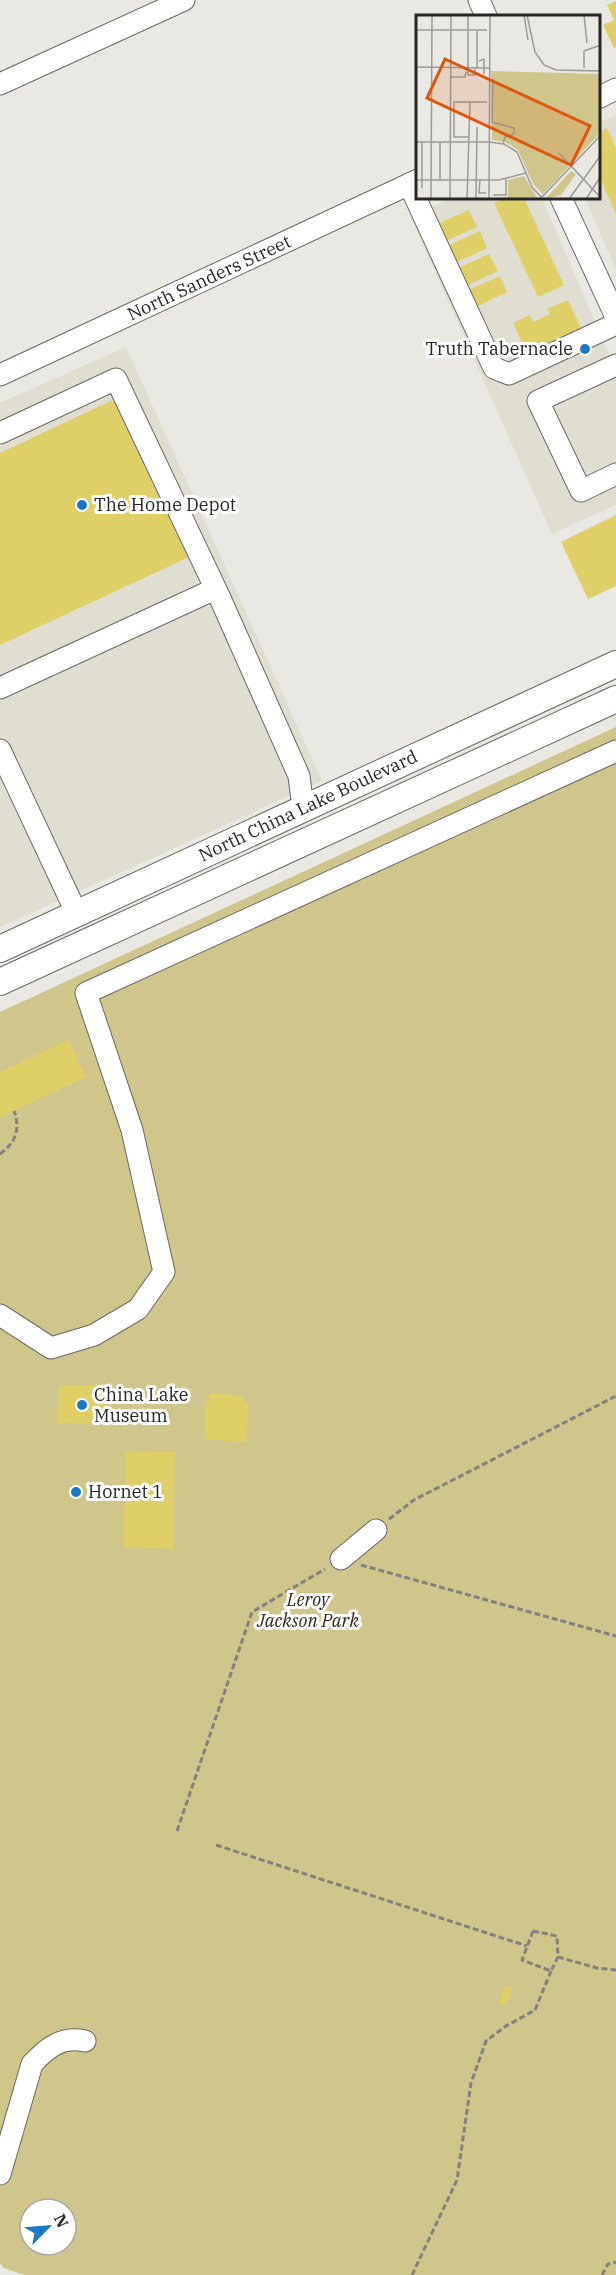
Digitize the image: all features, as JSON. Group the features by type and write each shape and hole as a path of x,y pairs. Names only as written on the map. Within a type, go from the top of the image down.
{"main road":[{"name":"North China Lake Boulevard","path":"0,949 616,664"},
{"name":"North China Lake Boulevard","path":"0,982 616,699"},
{"path":"180,898 214,866 300,828 306,818 303,808"}],"street":[{"path":"0,84 184,0"},
{"path":"479,0 486,15"},
{"path":"601,96 616,89"},
{"name":"North Sanders Street","path":"0,375 414,182"},
{"path":"422,200 494,368 509,375 616,324"},
{"path":"562,200 616,317"},
{"path":"616,365 538,401 581,491 616,474"},
{"path":"0,433 116,379 215,589 299,776 303,808"},
{"path":"0,688 215,589"},
{"path":"0,750 76,912"},
{"path":"0,1315 51,1348 94,1335 138,1309 164,1272 132,1130 86,993 616,751"},
{"path":"341,1559 375,1530"},
{"path":"0,2174 32,2064 45,2050 59,2042 72,2039 85,2041"}],"path":[{"path":"0,1154 14,1144 17,1130 14,1111"},
{"path":"375,1530 414,1500 616,1395"},
{"path":"177,1831 252,1612 341,1559 616,1636"},
{"path":"216,1845 527,1946"},
{"path":"412,2275 457,2180 471,2083 486,2041 506,2025 535,2010 558,1957 557,1936 533,1931 522,1960 551,1971"},
{"path":"558,1957 597,1968 616,1970"},
{"path":"602,2275 608,2264 616,2262"}],"shaded area":[{"path":"616,115 616,270 586,200 601,200 601,122"},
{"path":"446,200 543,200 616,371 616,505 552,534 411,218"},
{"path":"126,347 322,781 0,927 0,403"}],"green space":[{"name":"Leroy Jackson Park","path":"616,727 616,2275 24,2275 4,2268 0,2263 0,1012"}],"building":[{"path":"616,1 616,47 614,48 603,25 614,20 607,5"},
{"path":"607,128 616,148 616,214 601,180 601,131"},
{"path":"501,200 525,200 564,285 538,297 494,203"},
{"path":"469,210 477,227 441,243 433,226"},
{"path":"480,231 487,248 451,265 443,248"},
{"path":"489,254 498,271 462,288 454,270"},
{"path":"500,276 507,292 472,309 464,292"},
{"path":"568,300 581,328 527,353 513,323 530,315 533,322 550,314 547,309"},
{"name":"The Home Depot","path":"115,399 189,557 0,645 0,453"},
{"path":"616,515 616,586 588,599 561,542"},
{"path":"69,1040 86,1077 0,1117 0,1072"},
{"name":"China Lake Museum","path":"59,1385 107,1386 106,1424 58,1423"},
{"path":"210,1393 244,1396 244,1402 249,1403 246,1442 205,1439 205,1401 210,1401"},
{"path":"126,1451 175,1452 173,1549 123,1547"},
{"path":"505,1986 512,1988 506,2005 499,2002"}],"place":[{"name":"Truth Tabernacle","path":"585,349"},
{"name":"The Home Depot","path":"82,505"},
{"name":"China Lake Museum","path":"82,1405"},
{"name":"Hornet 1","path":"76,1492"}]}
